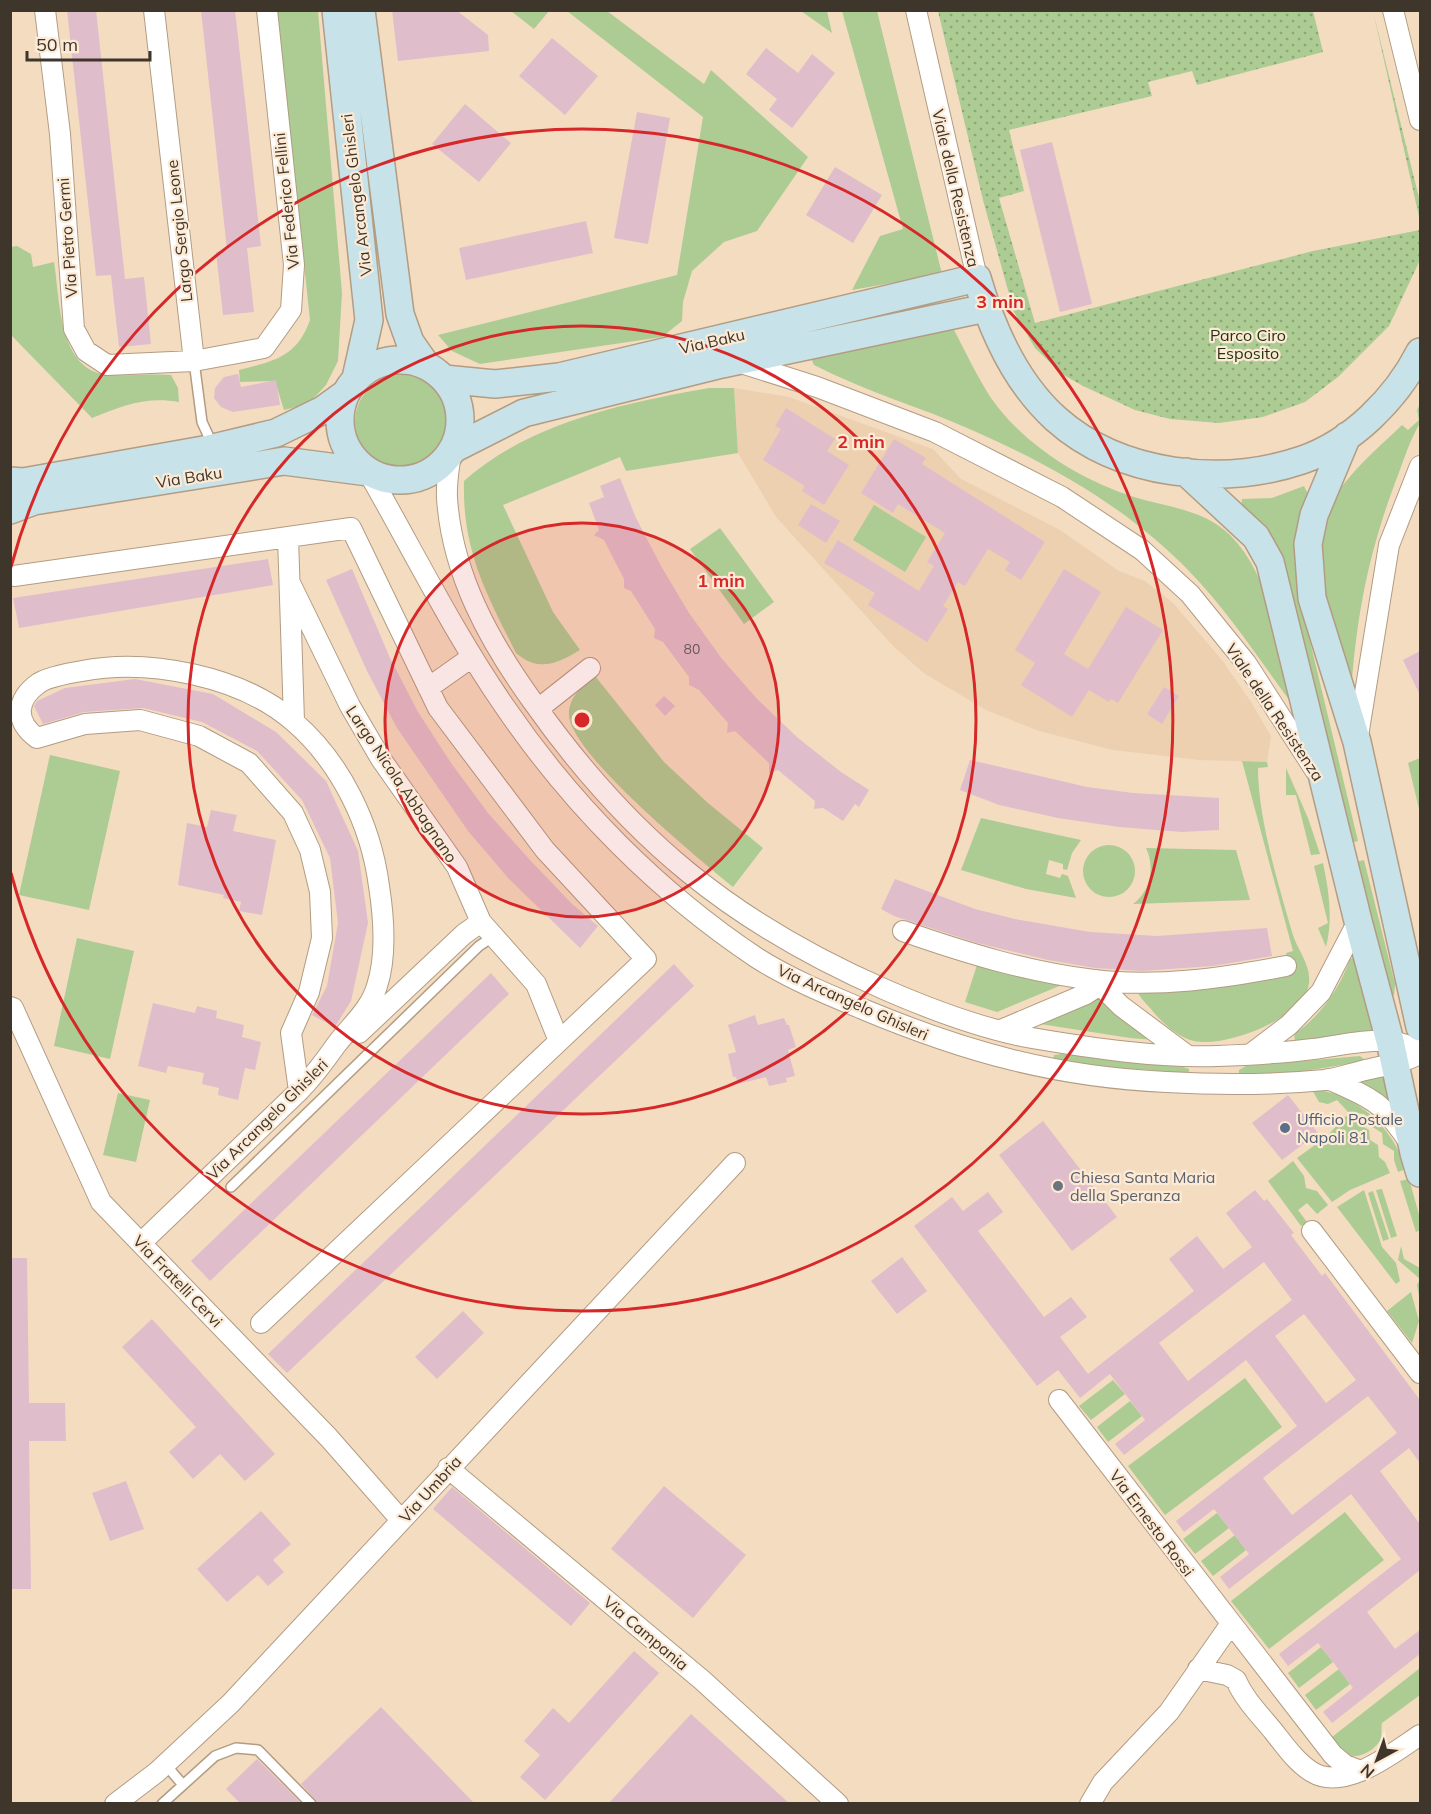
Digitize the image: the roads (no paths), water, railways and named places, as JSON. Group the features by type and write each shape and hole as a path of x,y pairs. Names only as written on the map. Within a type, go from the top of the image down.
{"main road":[{"name":"Via Arcangelo Ghisleri","path":"336,10 369,320 350,386"},
{"name":"Via Arcangelo Ghisleri","path":"361,10 400,314 410,342 435,372"},
{"name":"Via Baku","path":"435,372 495,384 559,377 977,278"},
{"name":"Viale della Resistenza","path":"977,278 986,309 1006,355 1037,400 1057,420 1081,438 1137,465 1185,472 1244,473 1302,460 1347,436 1384,403 1412,369 1420,352"},
{"name":"Via Baku","path":"452,451 524,413 735,361 986,309"},
{"path":"395,360 435,372 459,408 459,432 452,451 434,470 413,479 390,480 368,472 346,449 339,425 350,386 376,364 395,360"},
{"name":"Via Baku","path":"10,481 23,482 209,449 276,433 323,410 350,386"},
{"name":"Viale della Resistenza","path":"1347,436 1314,515 1308,544 1312,598 1357,742 1420,1027"},
{"name":"Via Baku","path":"10,510 34,501 284,461 368,472"},
{"name":"Viale della Resistenza","path":"1185,472 1256,537 1270,562 1392,1053 1417,1163"}],"street":[{"name":"Via Pietro Germi","path":"45,10 60,134 74,328 86,351 107,364 194,361"},
{"name":"Largo Sergio Leone","path":"154,10 194,361"},
{"name":"Via Federico Fellini","path":"194,361 264,348 291,310 294,265 267,10"},
{"name":"Viale della Resistenza","path":"916,10 977,278"},
{"path":"1393,10 1420,120"},
{"name":"Via Baku","path":"735,361 817,387 935,432"},
{"name":"Viale della Resistenza","path":"935,432 1062,496 1142,550 1182,586 1246,663 1325,788"},
{"name":"Via Arcangelo Ghisleri","path":"452,451 446,494 453,545 462,577 507,666 598,788 665,854 729,904 777,936 836,968 925,1007 1029,1037 1188,1056 1252,1053 1420,1052"},
{"name":"Viale della Resistenza","path":"1357,742 1389,545 1420,466"},
{"name":"Via Arcangelo Ghisleri","path":"368,472 472,657 506,708 552,769 649,875 706,921 760,960 828,995 933,1039 1023,1064 1115,1080 1210,1084 1328,1080 1392,1053"},
{"path":"14,576 351,528 438,708 544,850 646,959 261,1323"},
{"path":"288,537 294,721"},
{"name":"Largo Nicola Abbagnano","path":"290,583 350,706 381,759 457,867 487,929 536,984 560,1041"},
{"path":"428,688 472,657"},
{"name":"Via Arcangelo Ghisleri","path":"141,1243 321,1069 337,1044 365,1011 377,985 384,924 375,855 361,814 335,768 294,721 265,701 216,681 170,668 133,666 83,671 39,683 21,703 19,714 25,729 37,738 85,724 140,720 199,736 249,763 293,813 310,850 320,892 322,938 309,992 291,1033 299,1090"},
{"path":"538,709 590,668"},
{"path":"649,875 665,854"},
{"path":"1252,1053 1289,1025 1321,992 1341,958 1358,921"},
{"path":"321,1069 464,934 487,929"},
{"path":"903,932 985,959 1100,981 1224,978 1286,966"},
{"path":"1001,1030 1086,994 1100,981"},
{"path":"1100,981 1104,989 1121,1006 1188,1056"},
{"name":"Via Fratelli Cervi","path":"10,1007 13,1008 101,1202 329,1438 401,1520"},
{"path":"1023,1064 1029,1037"},
{"path":"1210,1084 1212,1056"},
{"name":"Via Arcangelo Ghisleri","path":"1328,1080 1375,1100 1391,1116 1417,1163"},
{"name":"Via Umbria","path":"115,1803 165,1764 231,1703 448,1468 735,1164"},
{"path":"1312,1231 1420,1373"},
{"name":"Via Ernesto Rossi","path":"1059,1400 1246,1646 1333,1755 1345,1765 1361,1771"},
{"name":"Via Campania","path":"448,1468 702,1680 838,1803"},
{"path":"1090,1803 1103,1782 1168,1712 1230,1625"},
{"path":"1236,1680 1246,1646"},
{"path":"1198,1669 1227,1675 1236,1680 1287,1749 1312,1772 1330,1777 1371,1768 1420,1735"}],"lane":[{"name":"Largo Sergio Leone","path":"194,361 202,422 208,435 209,449"},
{"path":"231,1187 480,946 487,929"},
{"path":"162,1803 215,1756 236,1748 258,1750 311,1803"},
{"path":"165,1764 183,1785"}],"place":[{"name":"Ufficio Postale Napoli 81","path":"1285,1128"},
{"name":"Chiesa Santa Maria della Speranza","path":"1058,1186"}],"park label":[{"name":"Parco Ciro Esposito","path":"1248,344"}]}
